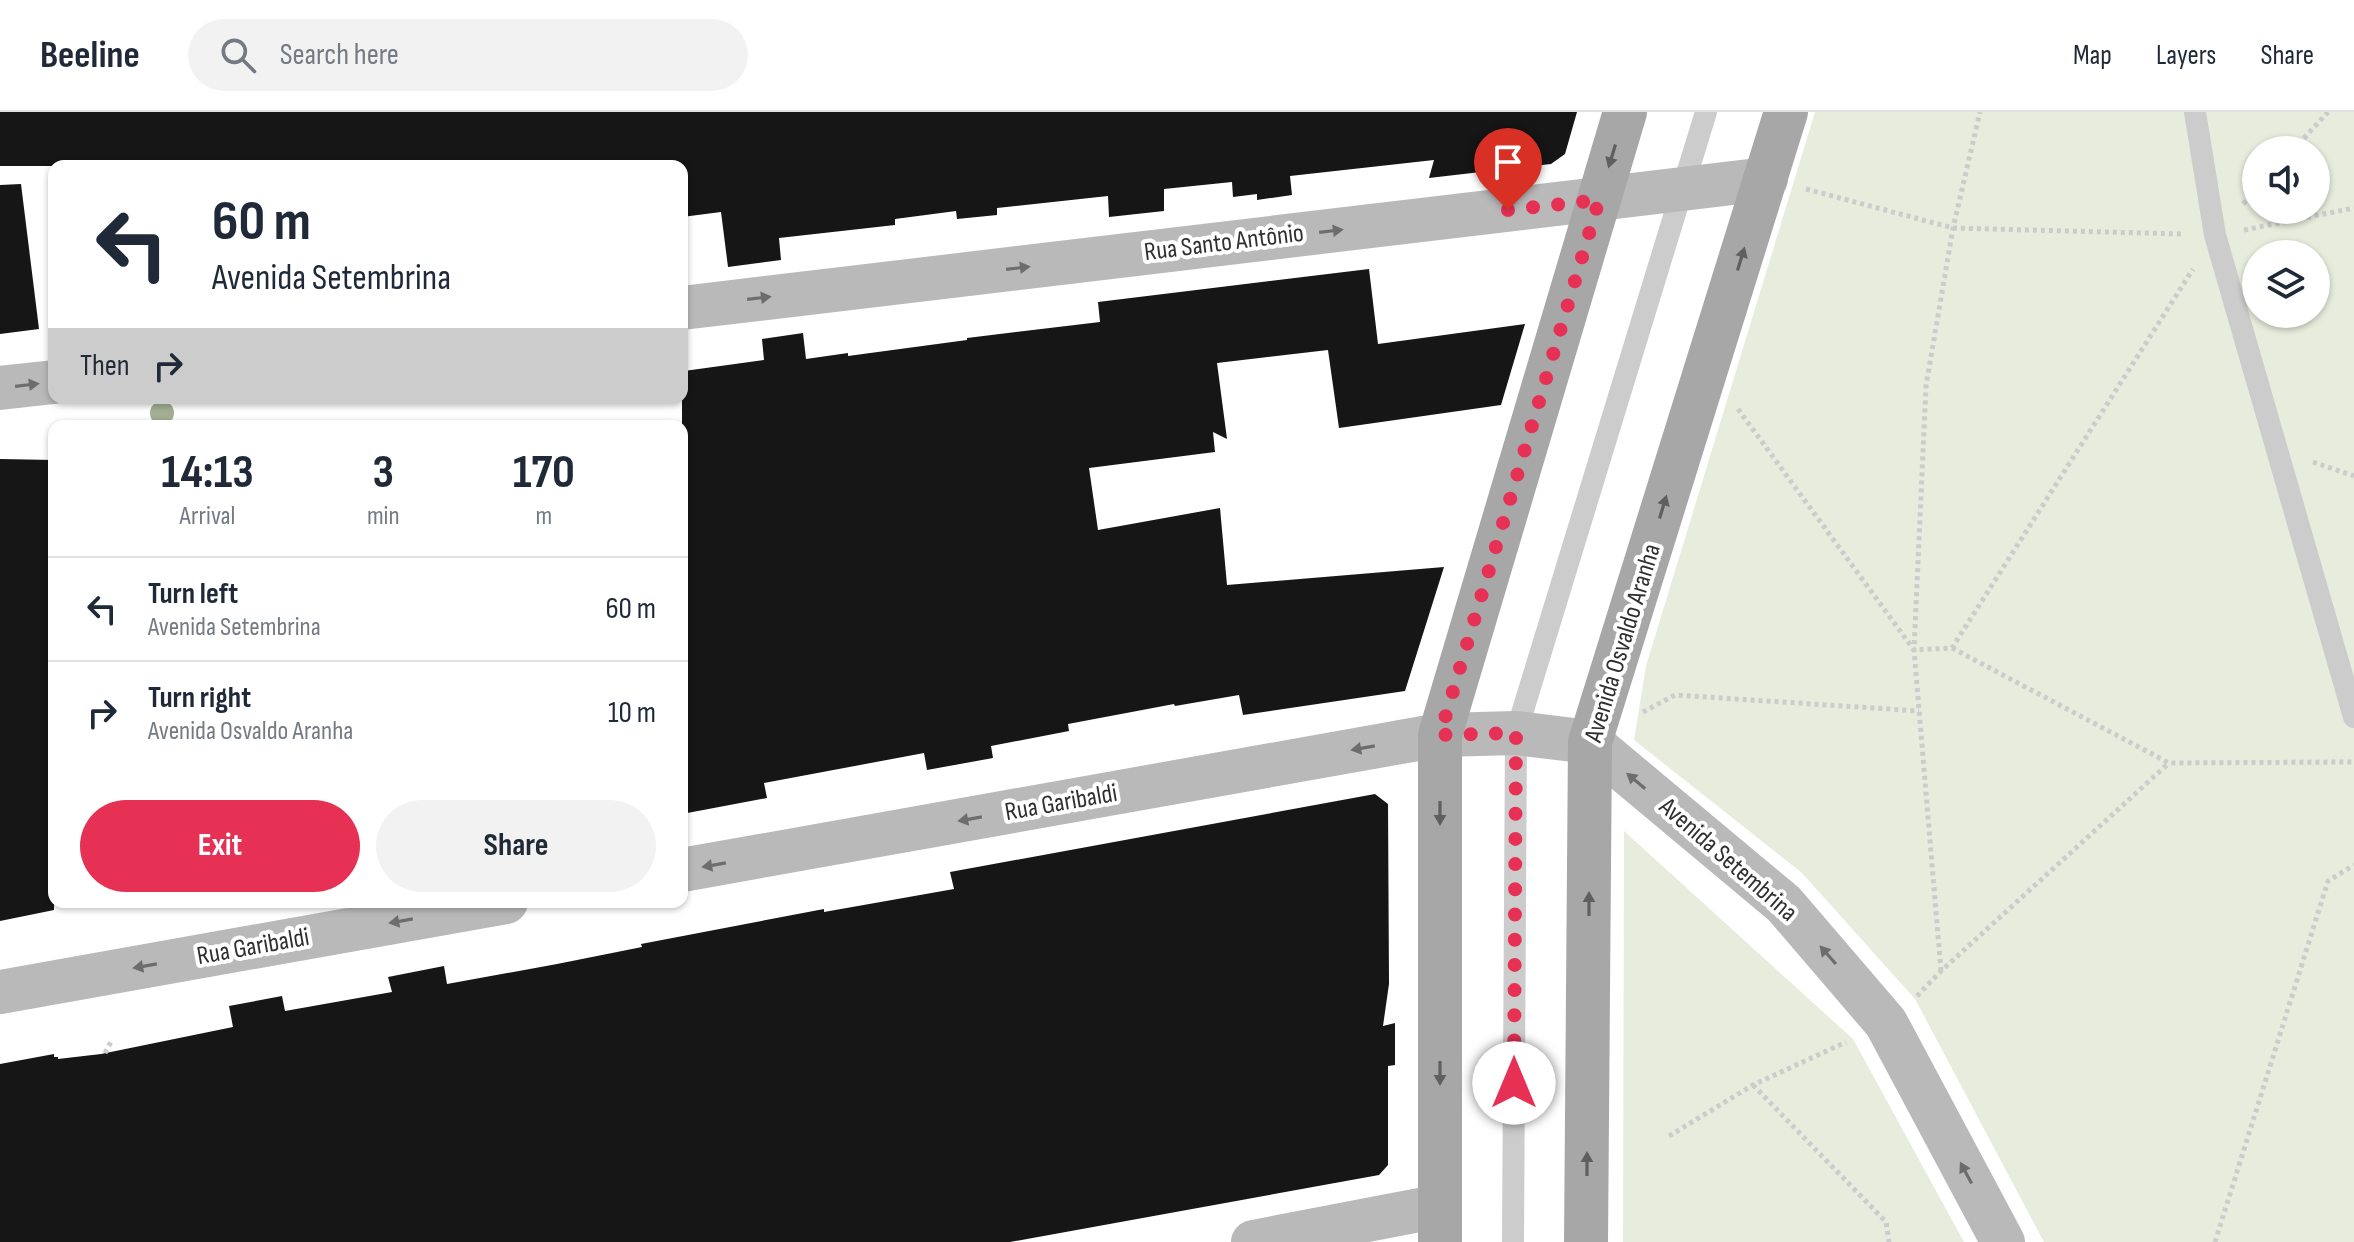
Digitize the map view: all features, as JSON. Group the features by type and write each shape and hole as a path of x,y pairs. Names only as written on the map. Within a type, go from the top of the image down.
{"main road":[{"path":"1440,1224 1440,735 1625,112"},
{"name":"Avenida Osvaldo Aranha","path":"1586,1242 1590,742 1786,112"}],"street":[{"name":"Rua Santo Antônio","path":"688,307 1766,179"},
{"path":"0,388 48,383"},
{"path":"1440,735 1516,733 1590,742"},
{"name":"Rua Garibaldi","path":"688,869 1440,735"},
{"name":"Avenida Setembrina","path":"1590,742 1784,904 1886,1023 2003,1242"},
{"name":"Rua Garibaldi","path":"0,992 472,908"},
{"path":"1253,1242 1440,1224"}],"lane":[{"path":"1513,1242 1516,733 1706,112"},
{"path":"2195,112 2215,235 2354,717"}],"path":[{"path":"1941,971 1914,650 1926,386 1953,228 1980,112"},
{"path":"2306,136 2328,112"},
{"path":"1766,179 1953,228 2215,235 2354,208"},
{"path":"1952,648 2215,235 2242,205"},
{"path":"1708,367 1914,650"},
{"path":"1914,650 1952,648 2169,763 2354,762"},
{"path":"1590,742 1675,695 1919,711"},
{"path":"1669,1136 1753,1085 1886,1023 2169,763"},
{"path":"2215,1242 2328,881 2354,865"},
{"path":"105,1053 112,1040"},
{"path":"1753,1085 1886,1222 1889,1242"}],"green space":[{"path":"1815,112 2354,112 2354,1242 2044,1242 1915,999 1802,873 1634,740 1646,666"},
{"path":"1624,831 1853,1039 1964,1242 1623,1242"}],"building":[{"path":"0,112 1577,112 1565,154 1551,164 1429,178 1434,160 1290,176 1292,195 1257,200 1257,194 1233,197 1232,182 1164,189 1164,211 1109,217 1108,196 997,208 997,215 957,219 956,211 895,219 895,225 779,238 781,260 728,267 721,212 688,216 688,160 48,160 48,166 0,166"},
{"path":"21,184 39,329 0,334 0,185"},
{"path":"1369,269 1378,344 1525,324 1501,405 1339,428 1328,350 1217,363 1227,439 1213,432 1215,452 1089,468 1098,530 1220,508 1227,585 1444,567 1405,691 1243,715 1239,695 1174,704 1068,724 1069,731 991,746 993,758 927,770 924,753 764,783 767,798 688,813 688,420 682,420 682,404 688,404 688,370 764,360 762,339 803,333 806,359 1100,322 1098,302"},
{"path":"0,459 48,460 48,908 54,910 0,921"},
{"path":"1375,794 1388,804 1389,984 1383,1026 1395,1023 1395,1065 1388,1066 1388,1165 1379,1175 1010,1242 0,1242 0,1064 54,1054 58,1059 101,1054 233,1027 229,1006 282,996 285,1011 392,992 388,977 444,966 447,984 557,964 642,947 641,944 824,909 824,912 954,889 950,872"}],"route":[{"path":"1508,210 1599,200 1440,735 1516,733 1514,1083"}]}
